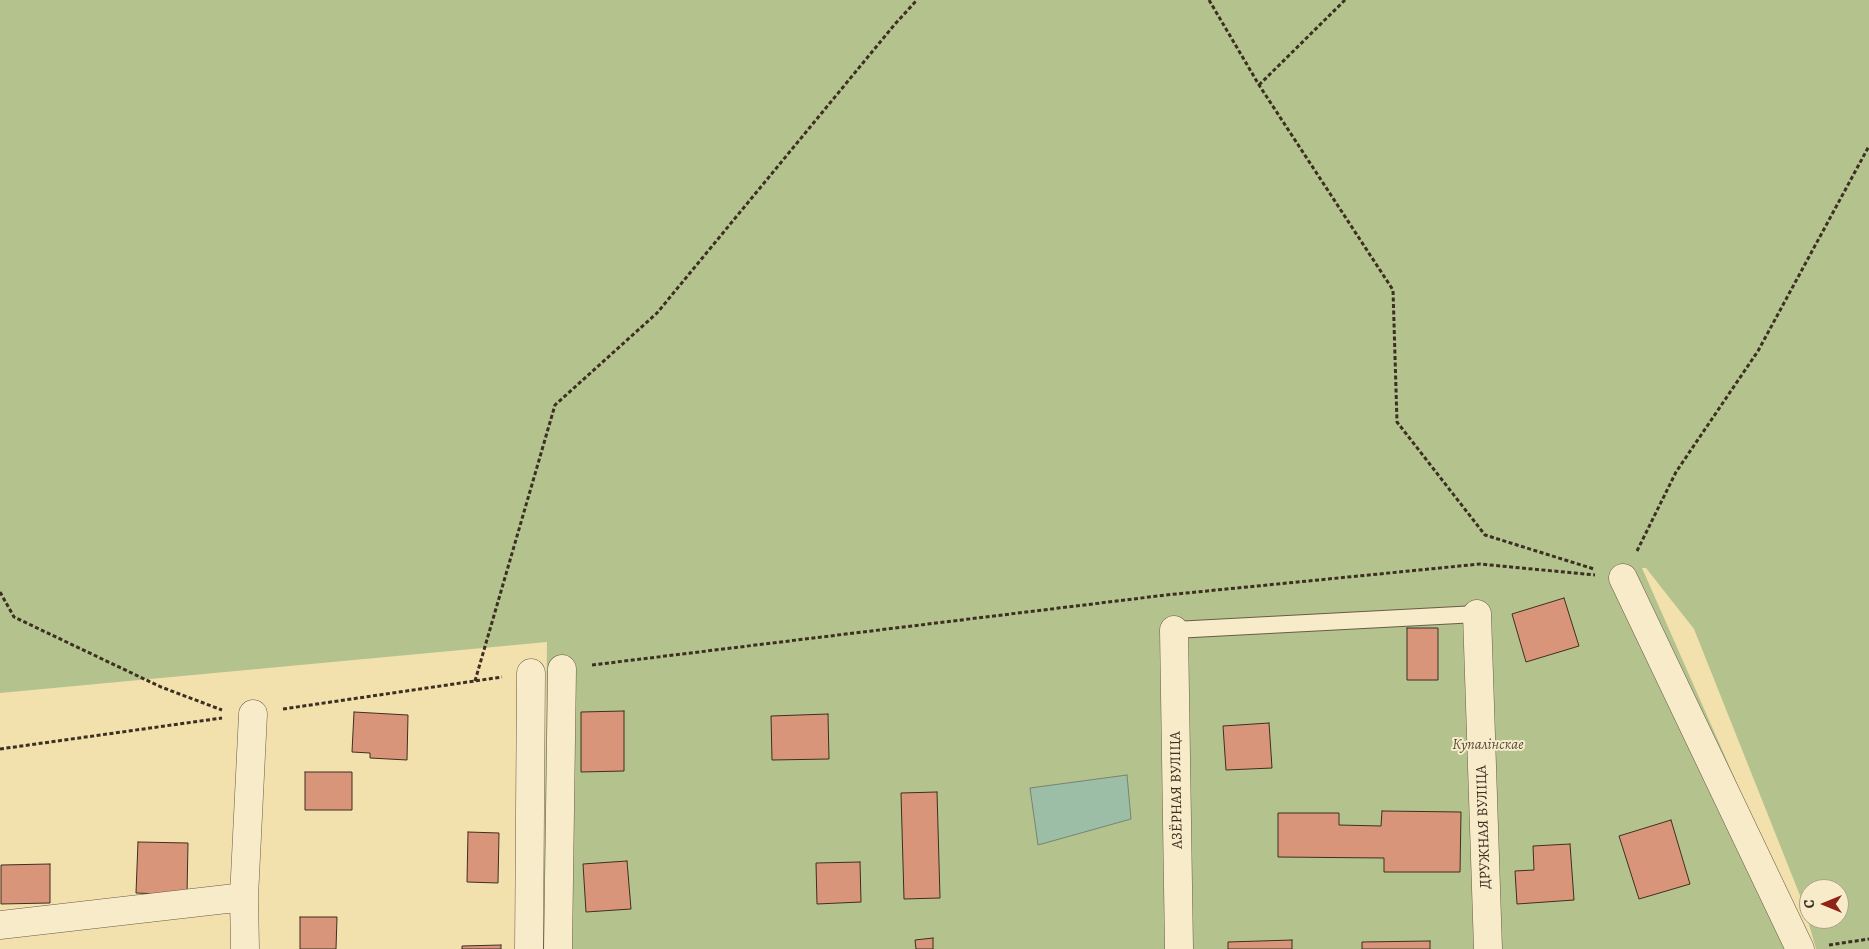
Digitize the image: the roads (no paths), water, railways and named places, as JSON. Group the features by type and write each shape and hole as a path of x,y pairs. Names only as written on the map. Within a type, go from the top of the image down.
{"street":[{"path":"1623,578 1810,948"},
{"name":"ДРУЖНАЯ ВУЛІЦА","path":"1477,614 1488,949"},
{"name":"АЗЁРНАЯ ВУЛІЦА","path":"1174,630 1179,949"},
{"path":"558,949 562,669"},
{"path":"529,949 530,673"},
{"path":"245,949 246,715"},
{"path":"0,925 244,897"}],"lane":[{"path":"1174,630 1477,614"}],"park label":[{"name":"Купалінскае","path":"1488,745"}]}
